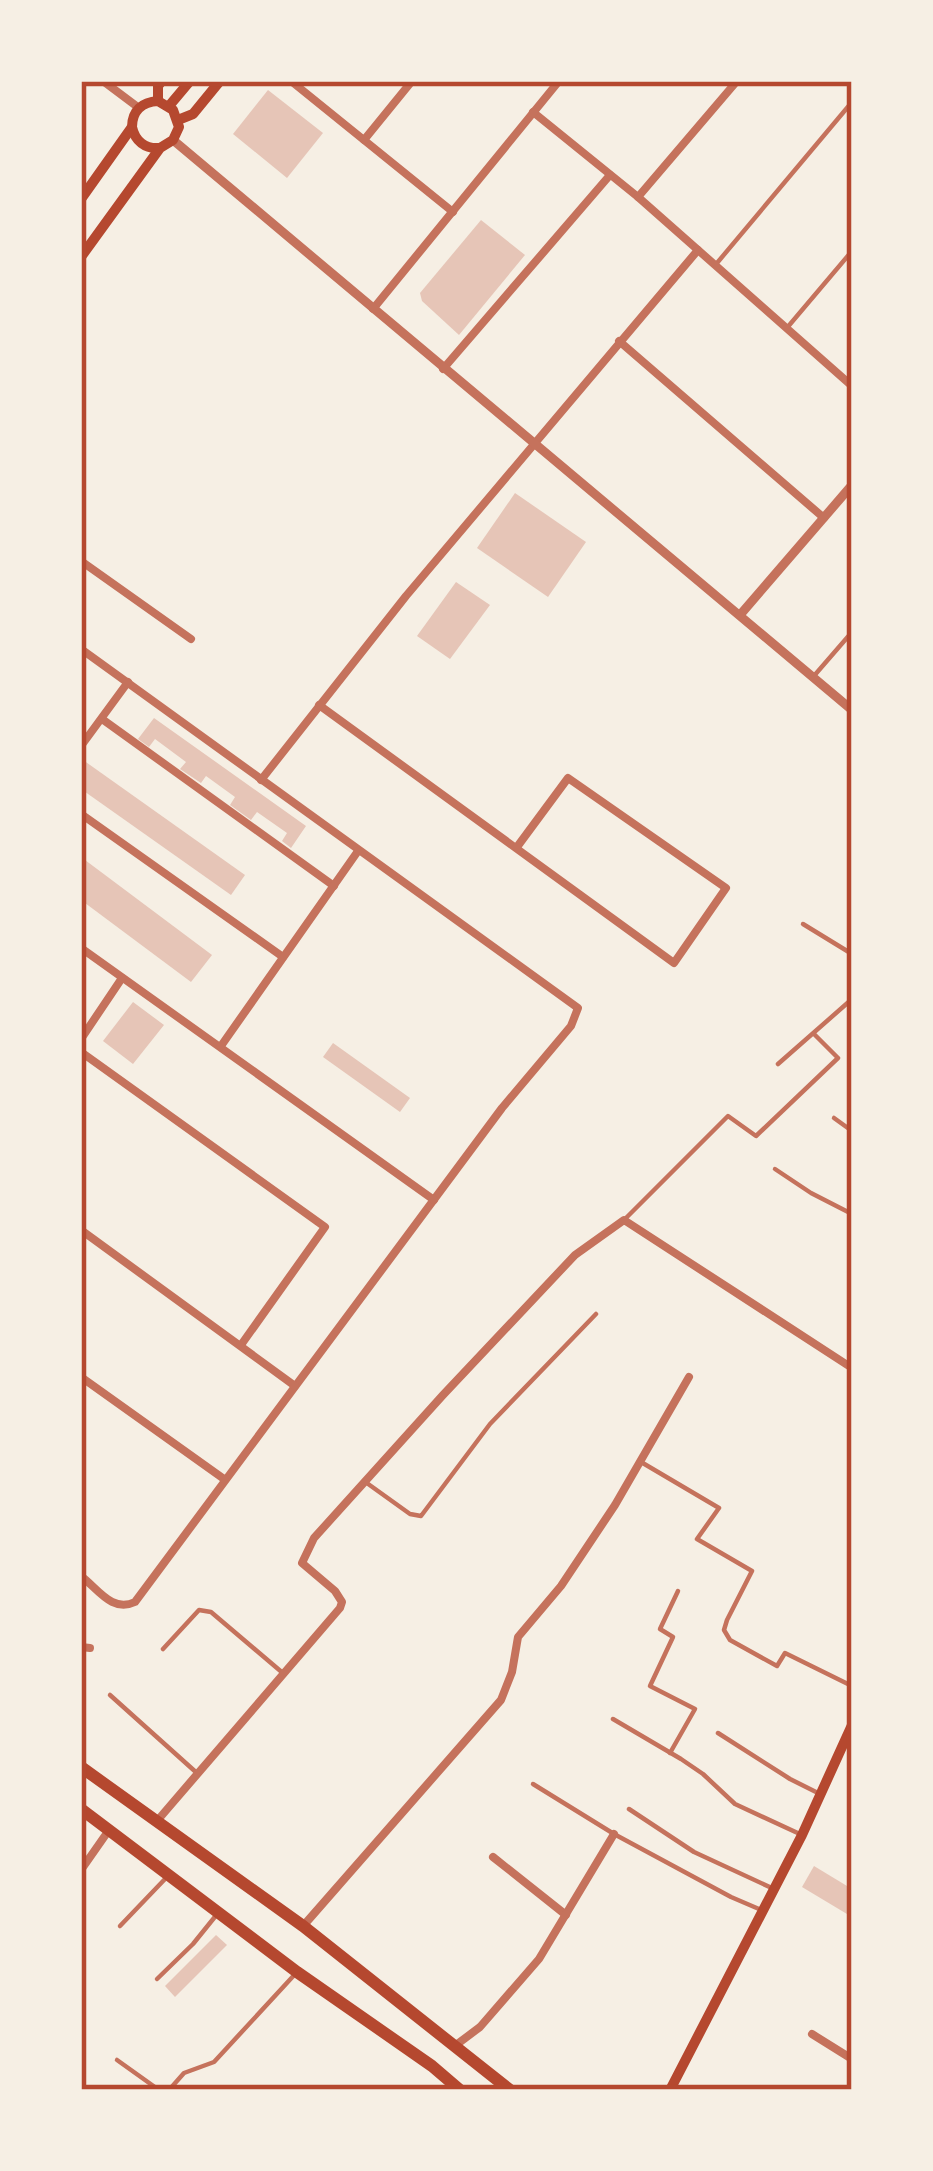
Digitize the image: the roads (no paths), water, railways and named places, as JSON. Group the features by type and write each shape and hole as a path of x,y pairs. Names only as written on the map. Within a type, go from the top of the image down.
{"main road":[{"path":"81,257 178,130 178,120 163,104 158,86 162,81"},
{"path":"82,194 132,127 139,108 163,104 190,81"},
{"path":"178,120 194,114 220,81"},
{"path":"132,127 140,142 160,148"},
{"path":"670,2090 802,1835 852,1725"},
{"path":"81,1767 303,1926 510,2090"},
{"path":"81,1809 460,2090"}],"street":[{"path":"104,81 139,108"},
{"path":"291,81 453,212"},
{"path":"364,140 412,81"},
{"path":"373,308 559,81"},
{"path":"638,197 737,81"},
{"path":"533,112 638,197 852,386"},
{"path":"173,140 852,710"},
{"path":"443,369 610,175"},
{"path":"261,780 533,443 698,250"},
{"path":"620,341 824,518"},
{"path":"740,615 852,485"},
{"path":"81,561 191,639"},
{"path":"81,649 578,1009 571,1026 502,1108 131,1605 113,1603 81,1576"},
{"path":"81,746 128,682"},
{"path":"319,705 674,962 726,888 568,778 517,848"},
{"path":"102,719 334,886"},
{"path":"81,814 283,957"},
{"path":"220,1046 358,851"},
{"path":"81,948 434,1200"},
{"path":"81,1040 122,978"},
{"path":"81,1052 325,1227 241,1345"},
{"path":"157,1822 341,1606 334,1591 302,1563 314,1538 575,1256 624,1220 852,1368"},
{"path":"81,1230 296,1386"},
{"path":"81,1377 224,1479"},
{"path":"303,1926 501,1700 518,1637 561,1586 641,1462 688,1377"},
{"path":"81,1870 109,1830"},
{"path":"456,2045 480,2027 539,1959 614,1834"},
{"path":"493,1857 566,1915"},
{"path":"812,2034 852,2059"}],"lane":[{"path":"716,265 852,102"},
{"path":"786,329 852,251"},
{"path":"813,677 852,632"},
{"path":"803,924 852,954"},
{"path":"778,1064 852,999"},
{"path":"624,1220 728,1116 756,1136 818,1078 838,1058 814,1034"},
{"path":"834,1118 852,1131"},
{"path":"775,1169 852,1214"},
{"path":"364,1480 410,1514 421,1516 490,1424 596,1315"},
{"path":"641,1462 719,1508 697,1539 752,1571 727,1620 724,1630 730,1640 777,1666 784,1653 852,1686"},
{"path":"670,1754 695,1709 650,1686 674,1637 660,1629 678,1591"},
{"path":"163,1649 199,1610 211,1612 284,1674"},
{"path":"110,1696 198,1774"},
{"path":"613,1719 703,1774 735,1804 802,1835"},
{"path":"718,1733 820,1794"},
{"path":"533,1784 614,1834 763,1910"},
{"path":"629,1809 694,1852 774,1889"},
{"path":"120,1926 169,1875"},
{"path":"157,1979 218,1912"},
{"path":"169,2090 184,2073 214,2062 297,1972"},
{"path":"117,2060 159,2090"}]}
